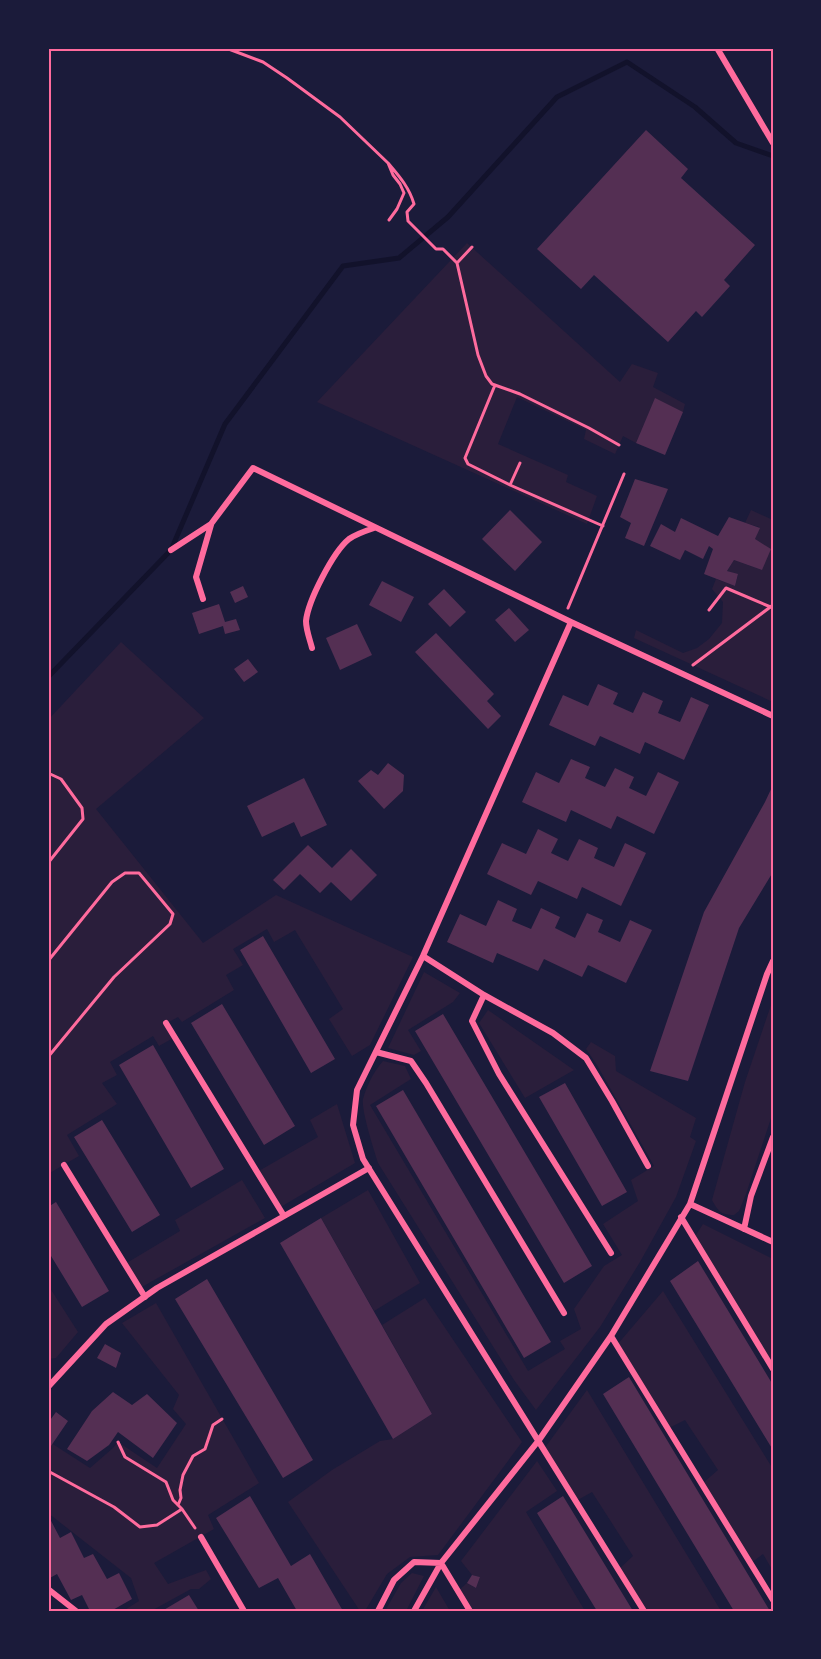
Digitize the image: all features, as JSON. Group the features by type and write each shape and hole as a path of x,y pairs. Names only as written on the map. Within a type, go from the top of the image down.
{"street":[{"path":"717,48 773,143"},
{"path":"171,550 211,524 253,468 571,622 773,716"},
{"path":"203,599 196,577 211,524"},
{"path":"312,648 306,624 308,609 327,567 347,540 360,532 375,528"},
{"path":"571,622 423,956 357,1090 353,1125 363,1159 644,1611"},
{"path":"423,956 484,995 553,1033 586,1058 648,1166"},
{"path":"414,1611 441,1563 538,1440 611,1336 690,1204 773,961"},
{"path":"484,995 472,1021 499,1074 611,1253"},
{"path":"166,1023 284,1216"},
{"path":"376,1052 411,1061 564,1313"},
{"path":"744,1229 751,1196 773,1137"},
{"path":"64,1165 145,1297"},
{"path":"48,1387 106,1324 145,1297 167,1282 369,1168"},
{"path":"690,1204 773,1242"},
{"path":"681,1217 773,1369"},
{"path":"611,1336 773,1600"},
{"path":"201,1537 244,1611"},
{"path":"378,1611 394,1580 414,1562 441,1563"},
{"path":"441,1563 470,1611"},
{"path":"48,1589 76,1611"}],"path":[{"path":"226,48 263,62 340,117 406,183 414,204 407,212 408,221 436,249 443,249 457,263 478,355 486,376 495,385 530,399 619,445"},
{"path":"387,163 404,193 389,220"},
{"path":"457,263 472,247"},
{"path":"495,385 465,458 468,464 603,526"},
{"path":"510,485 519,463"},
{"path":"571,622 573,611 568,608 624,474"},
{"path":"709,610 726,588 772,607"},
{"path":"683,674 772,607"},
{"path":"48,773 61,779 82,808 83,819 48,863"},
{"path":"48,961 112,882 125,873 139,873 173,914 170,924 114,977 48,1057"},
{"path":"178,1505 181,1498 183,1475 193,1456 205,1449 213,1425 222,1419"},
{"path":"118,1442 125,1457 166,1482 173,1500 201,1537"},
{"path":"48,1471 114,1507 140,1527 157,1525 182,1509"}],"shaded area":[{"path":"467,243 620,382 632,364 658,373 653,387 685,404 683,412 655,399 636,443 623,436 615,454 584,439 586,430 517,397 498,444 568,475 566,482 597,496 587,524 317,402"},
{"path":"751,510 773,520 773,702 634,638 636,630 683,653 697,648 709,639 722,623 723,602 712,589 716,579 735,586 738,575 727,571 734,560 762,570 755,539 759,527 745,523"},
{"path":"121,642 204,718 96,809 203,943 276,895 413,957 370,1045 352,1056 329,1019 343,1009 295,930 274,942 267,929 233,949 243,965 226,975 234,990 182,1022 178,1017 167,1023 175,1037 159,1046 153,1036 110,1062 117,1075 102,1083 117,1104 67,1135 79,1156 48,1174 48,720"},
{"path":"424,972 460,993 453,1002 408,1030 421,1051 414,1055 388,1048"},
{"path":"773,999 773,1112 739,1211 734,1215 726,1214 718,1210 712,1200 745,1082"},
{"path":"488,1010 574,1070 525,1098 479,1023"},
{"path":"591,1042 615,1056 616,1071 696,1118 690,1137 696,1141 676,1197 640,1262 600,1327 536,1410 514,1380 378,1163 366,1121 363,1099 371,1078 383,1061 405,1066 411,1079 370,1105 528,1371 565,1349 560,1341 581,1329 574,1309 604,1266 622,1255 603,1224 638,1201 631,1180 654,1166 586,1049"},
{"path":"337,1104 355,1163 279,1208 257,1172 318,1137 310,1120"},
{"path":"242,1180 265,1218 140,1288 125,1264 180,1231 175,1220"},
{"path":"368,1190 420,1283 374,1311 321,1218"},
{"path":"703,1224 773,1259 773,1369 694,1238"},
{"path":"48,1285 78,1332 56,1358 48,1359"},
{"path":"663,1291 773,1469 773,1571 763,1554 751,1563 703,1483 718,1470 685,1420 669,1428 617,1345"},
{"path":"425,1298 522,1442 438,1555 410,1557 387,1574 365,1611 360,1611 288,1502 332,1470 380,1441 393,1439 432,1414 382,1325"},
{"path":"156,1303 259,1483 208,1515 214,1529 154,1563 168,1584 206,1570 211,1579 199,1589 191,1589 151,1611 123,1611 139,1601 131,1578 48,1513 48,1441 90,1468 118,1442 157,1468 186,1424 173,1409 179,1395 122,1323"},
{"path":"587,1390 721,1611 644,1611 619,1569 633,1556 592,1492 576,1501 544,1449"},
{"path":"537,1461 557,1491 526,1512 585,1611 470,1611 458,1591 467,1583 476,1588 480,1577 472,1575 461,1561"},
{"path":"412,1573 424,1576 406,1611 385,1611 401,1583"},
{"path":"436,1587 450,1611 422,1611"}],"building":[{"path":"646,130 688,169 681,178 755,245 724,280 730,286 702,317 696,311 668,342 594,275 581,289 537,249"},
{"path":"655,398 683,412 665,455 636,443"},
{"path":"635,479 668,489 644,546 625,538 631,523 620,517"},
{"path":"510,510 542,542 515,571 482,539"},
{"path":"729,517 760,528 755,539 771,549 762,570 734,560 727,571 738,574 735,586 704,574 713,549 709,546 703,559 685,550 680,560 650,546 661,524 675,532 681,518 718,536"},
{"path":"382,581 414,597 401,622 369,605"},
{"path":"243,586 248,597 235,603 230,592"},
{"path":"444,589 466,612 450,627 428,604"},
{"path":"219,604 225,622 236,619 240,630 225,634 223,626 199,634 192,613"},
{"path":"509,608 529,630 515,642 495,620"},
{"path":"357,624 372,655 340,670 326,638"},
{"path":"436,633 494,694 487,701 501,716 488,729 415,652"},
{"path":"248,659 258,672 244,682 234,669"},
{"path":"598,684 618,693 613,704 633,713 643,692 663,701 658,713 680,722 691,697 709,705 684,760 645,742 640,754 600,736 595,746 549,725 563,695 588,706"},
{"path":"571,759 590,767 585,778 605,787 615,768 634,777 629,788 646,796 658,772 679,782 654,834 617,816 611,829 571,810 566,822 522,802 536,772 559,783"},
{"path":"388,763 404,775 403,791 384,809 358,781 371,770 378,775"},
{"path":"304,778 327,825 301,837 294,822 262,837 247,806"},
{"path":"773,785 773,872 739,928 688,1081 650,1071 704,912"},
{"path":"538,829 558,839 551,853 568,861 579,839 598,848 594,858 614,867 625,843 646,853 621,906 582,887 577,899 538,881 531,895 487,874 502,843 526,854"},
{"path":"308,845 332,868 351,849 377,875 351,901 331,882 320,893 300,874 284,890 273,880"},
{"path":"498,900 517,909 512,921 531,929 541,908 560,917 555,928 575,938 587,913 603,920 598,932 620,942 630,920 652,930 626,983 588,965 582,977 544,959 538,971 497,953 493,963 447,942 460,914 486,926"},
{"path":"263,936 335,1059 311,1073 240,950"},
{"path":"222,1004 295,1126 264,1145 191,1023"},
{"path":"443,1014 592,1266 564,1283 415,1031"},
{"path":"153,1045 224,1169 191,1188 119,1065"},
{"path":"565,1083 627,1192 602,1206 539,1097"},
{"path":"403,1090 551,1342 524,1358 376,1106"},
{"path":"102,1120 160,1215 132,1232 74,1137"},
{"path":"56,1202 109,1291 82,1307 48,1251 48,1207"},
{"path":"321,1218 432,1414 393,1439 280,1243"},
{"path":"698,1261 773,1385 773,1450 670,1281"},
{"path":"207,1279 313,1460 283,1478 175,1299"},
{"path":"105,1344 121,1353 116,1368 97,1358"},
{"path":"629,1377 770,1611 734,1611 603,1394"},
{"path":"113,1392 132,1405 147,1394 177,1423 153,1458 118,1432 109,1445 87,1461 67,1449 92,1411"},
{"path":"56,1412 68,1421 51,1446 48,1444 48,1423"},
{"path":"250,1496 291,1566 310,1554 343,1611 297,1611 278,1578 259,1588 216,1518"},
{"path":"563,1496 633,1611 597,1611 537,1513"},
{"path":"48,1515 60,1538 71,1532 84,1558 93,1554 107,1579 119,1573 132,1599 111,1611 90,1611 82,1595 71,1600 57,1574 48,1579"},
{"path":"472,1575 480,1577 476,1588 467,1583"},
{"path":"189,1595 199,1611 162,1611"}],"waterway":[{"path":"48,677 171,550 225,424 343,266 399,258 448,217 557,97 627,62 695,107 736,143 773,156"}]}
